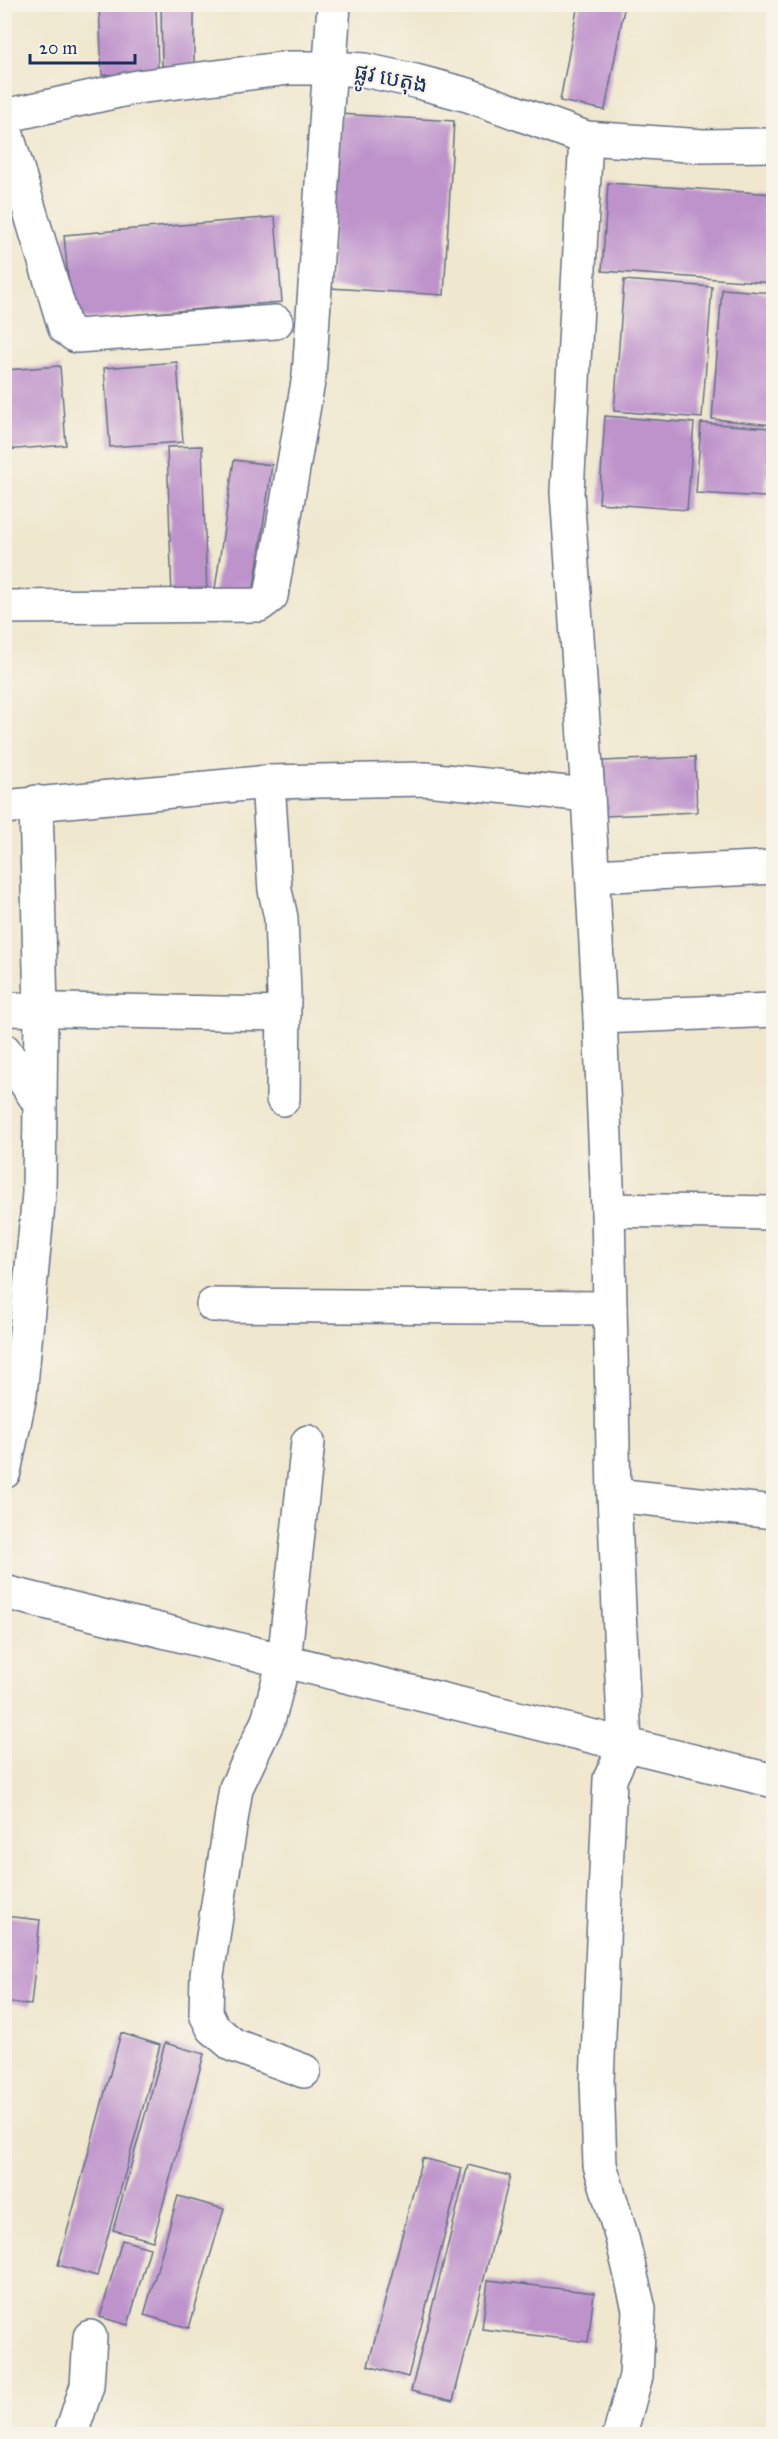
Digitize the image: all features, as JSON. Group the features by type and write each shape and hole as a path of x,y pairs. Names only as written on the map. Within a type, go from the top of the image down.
{"street":[{"path":"4,607 259,605 271,596 309,376 334,4"},
{"name":"ផ្លូវ បេតុង","path":"4,116 137,87 289,68 330,68 364,70 468,95 586,138 703,146 774,145"},
{"path":"4,125 65,328 71,334 76,336 276,322"},
{"path":"586,138 567,492 588,795 600,1017 608,1210 614,1495 625,1746 610,1779 597,2081 600,2165 622,2238 639,2309 636,2376 620,2434"},
{"path":"4,1472 21,1383 39,1193 41,1011 20,805 268,782 425,779 588,795"},
{"path":"268,782 275,890 281,918 283,1099"},
{"path":"592,876 774,867"},
{"path":"4,1009 283,1014"},
{"path":"600,1017 774,1010"},
{"path":"4,1050 40,1104"},
{"path":"608,1210 774,1213"},
{"path":"213,1305 610,1308"},
{"path":"304,2071 233,2045 213,2028 206,2014 207,1975 237,1788 268,1721 284,1661 308,1442"},
{"path":"614,1495 774,1512"},
{"path":"4,1592 774,1781"},
{"path":"71,2434 87,2386 90,2337"}],"building":[{"path":"99,4 156,4 158,73 102,75"},
{"path":"161,4 194,4 194,66 162,66"},
{"path":"578,4 625,4 605,110 560,101"},
{"path":"339,114 454,121 444,295 330,288"},
{"path":"608,183 774,194 774,283 602,271"},
{"path":"275,217 282,302 72,320 64,235"},
{"path":"624,280 712,287 702,418 614,411"},
{"path":"722,289 774,293 774,425 712,419"},
{"path":"177,362 183,442 110,447 104,368"},
{"path":"60,366 66,445 5,450 5,370"},
{"path":"605,416 694,423 687,510 599,503"},
{"path":"701,423 770,428 765,497 696,493"},
{"path":"202,446 207,597 172,598 167,447"},
{"path":"234,460 272,465 252,602 214,596"},
{"path":"695,757 697,812 605,816 603,761"},
{"path":"4,1916 40,1920 31,2005 4,2002"},
{"path":"121,2033 160,2045 97,2276 58,2265"},
{"path":"165,2043 204,2054 153,2241 113,2230"},
{"path":"422,2158 462,2168 408,2377 368,2366"},
{"path":"468,2165 510,2176 453,2401 411,2391"},
{"path":"178,2196 224,2209 189,2328 144,2315"},
{"path":"122,2240 150,2248 128,2325 100,2317"},
{"path":"488,2280 594,2293 588,2342 482,2329"}]}
